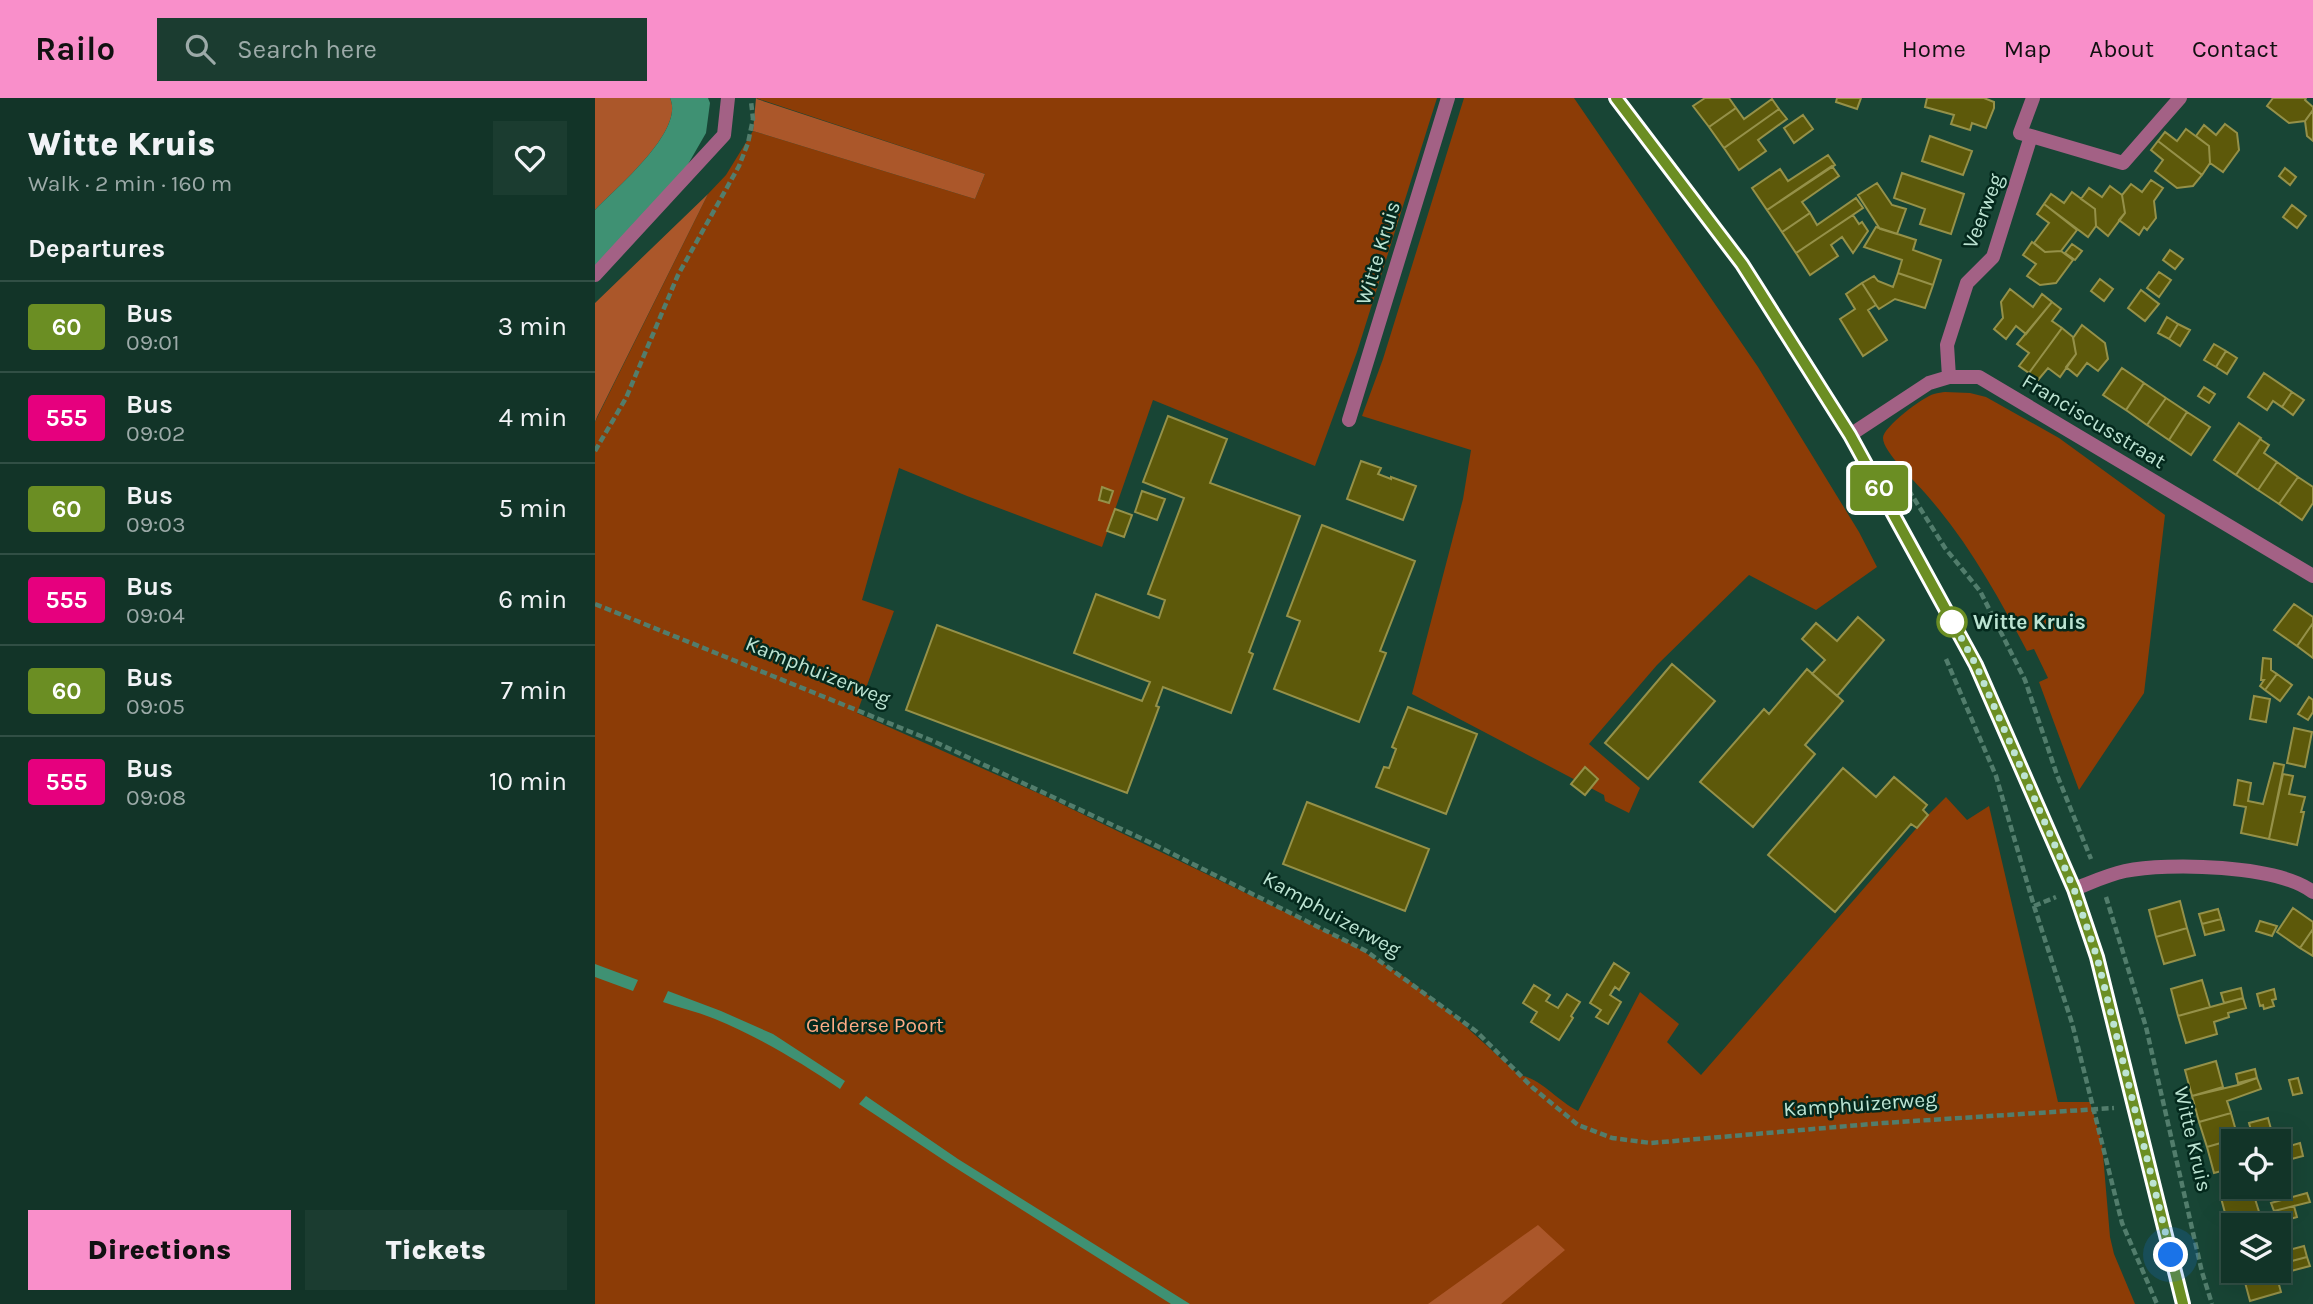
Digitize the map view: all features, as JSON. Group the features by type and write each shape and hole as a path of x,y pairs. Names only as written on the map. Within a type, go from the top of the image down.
{"main road":[{"path":"1616,98 1742,264 1850,435 1976,665 2074,889 2097,957 2183,1304"}],"street":[{"path":"595,275 724,135 728,98"},
{"name":"Witte Kruis","path":"1349,421 1448,98"},
{"name":"Veerweg","path":"1949,377 1947,345 1967,283 1993,257 2031,136 2020,133 2033,98"},
{"path":"2031,136 2123,163 2180,98"},
{"name":"Franciscusstraat","path":"1850,435 1929,383 1949,377 1979,377 2313,576"},
{"path":"2074,889 2125,871 2188,866 2253,870 2305,886 2313,892"}],"path":[{"path":"595,451 626,398 678,275 739,166 753,119 750,98"},
{"name":"Witte Kruis","path":"1898,474 1945,548 1980,591 2025,680 2057,775 2100,880 2146,1027 2202,1272 2212,1304"},
{"name":"Kamphuizerweg","path":"595,604 933,741 1149,842 1366,951 1477,1032 1533,1088 1578,1125 1612,1138 1651,1143 1883,1123 2092,1110"},
{"path":"1941,649 1996,776 2072,1023 2122,1223 2157,1304"}],"green space":[{"name":"Gelderse Poort","path":"756,98 1437,98 1357,352 1315,466 1153,400 1102,547 899,468 862,600 894,611 857,713 1047,797 1353,945 1406,978 1453,1015 1519,1075 1535,1080 1578,1111 1640,992 1679,1024 1667,1042 1701,1075 1946,797 1967,820 1989,806 2058,1102 2090,1102 2102,1143 2110,1237 2114,1254 2135,1304 595,1304 595,422 708,194 726,175 753,131 975,199 985,174"},
{"path":"1464,98 1574,98 1758,367 1859,532 1877,567 1816,610 1749,575 1657,665 1589,744 1640,788 1629,813 1605,801 1604,795 1412,694 1463,499 1471,450 1362,416 1383,359"},
{"path":"1945,392 1986,397 2059,438 2165,515 2144,693 2079,790 2039,682 2048,678 2034,649 2027,651 1968,549 1884,444 1885,433 1904,413 1929,396"}],"shaded area":[{"path":"595,98 670,98 672,111 668,126 659,142 595,210"},
{"path":"670,98 708,98 710,103 706,133 687,166 595,269 595,210 659,142 668,126 672,111"},
{"path":"756,98 985,174 975,199 753,131"},
{"path":"708,194 597,417 595,422 595,303"},
{"path":"595,964 638,980 633,991 595,977"},
{"path":"668,991 773,1034 845,1081 840,1089 748,1034 709,1017 663,1002"},
{"path":"866,1096 958,1159 1190,1304 1171,1304 951,1165 859,1104"},
{"path":"1538,1225 1565,1250 1501,1304 1428,1304"}],"building":[{"path":"1705,98 1729,98 1736,108 1709,127 1693,106"},
{"path":"1837,98 1861,98 1857,109 1836,102"},
{"path":"1927,98 1984,98 1994,102 1994,108 1986,128 1972,123 1970,130 1951,124 1954,115 1925,107"},
{"path":"2273,98 2306,98 2313,110 2305,121 2289,123 2267,106"},
{"path":"1772,99 1779,109 1724,148 1709,127 1736,108 1744,119"},
{"path":"1779,109 1787,119 1758,140 1766,151 1739,170 1724,148"},
{"path":"2313,110 2313,141 2307,136 2305,121"},
{"path":"1803,115 1813,129 1794,143 1784,128"},
{"path":"2225,124 2237,133 2239,150 2223,172 2210,163 2209,146 2196,136 2204,125 2216,135"},
{"path":"2186,129 2209,146 2210,163 2202,175 2158,141 2165,132 2177,141"},
{"path":"1930,136 1972,151 1963,175 1922,161"},
{"path":"2158,141 2202,175 2193,186 2177,188 2155,171 2163,160 2151,150"},
{"path":"1828,155 1835,165 1767,210 1752,188 1780,169 1788,181"},
{"path":"1832,166 1839,176 1802,202 1810,213 1782,232 1767,210"},
{"path":"2285,168 2296,177 2290,185 2279,176"},
{"path":"1902,173 1964,194 1951,234 1920,224 1925,209 1894,198"},
{"path":"2151,180 2163,188 2154,201 2156,218 2147,230 2144,227 2139,235 2119,220 2125,213 2122,195 2131,184 2142,192"},
{"path":"1877,183 1892,205 1906,209 1897,234 1880,229 1858,195"},
{"path":"2110,186 2122,195 2125,213 2108,236 2096,226 2095,209 2081,199 2089,188 2102,197"},
{"path":"2072,192 2095,209 2096,226 2088,237 2044,204 2051,194 2064,203"},
{"path":"1856,198 1863,208 1796,253 1782,232 1810,213 1817,225"},
{"path":"2044,204 2077,230 2061,251 2045,252 2034,243 2049,223 2037,214"},
{"path":"2292,205 2306,216 2297,228 2283,217"},
{"path":"1853,215 1868,231 1853,253 1842,237 1831,245 1838,256 1810,275 1796,253"},
{"path":"1876,227 1916,240 1913,250 1941,260 1933,285 1898,273 1902,260 1864,247"},
{"path":"2032,242 2045,252 2061,251 2073,260 2056,283 2040,285 2027,276 2036,264 2023,255"},
{"path":"2072,244 2082,251 2075,260 2065,253"},
{"path":"2170,250 2183,259 2175,269 2163,260"},
{"path":"2159,272 2171,280 2159,297 2147,288"},
{"path":"1898,273 1933,285 1925,308 1895,299 1879,309 1862,283 1874,276 1878,281 1893,287"},
{"path":"2100,279 2113,289 2104,301 2091,291"},
{"path":"1862,283 1876,305 1868,310 1887,340 1863,356 1840,319 1855,309 1846,294"},
{"path":"2010,289 2033,307 2042,294 2052,302 2026,334 2016,326 2006,339 1994,329 2003,318 2001,302"},
{"path":"2141,290 2159,304 2145,321 2128,308"},
{"path":"2052,302 2061,309 2052,321 2062,328 2029,373 2019,366 2029,353 2017,344"},
{"path":"2167,317 2178,324 2169,339 2158,333"},
{"path":"2178,324 2190,330 2180,346 2169,339"},
{"path":"2082,325 2105,343 2108,359 2098,371 2087,363 2077,376 2066,367 2076,354 2073,338"},
{"path":"2062,328 2073,337 2076,354 2060,377 2048,368 2038,380 2029,373"},
{"path":"2214,344 2226,351 2216,367 2204,360"},
{"path":"2226,351 2237,358 2227,374 2216,367"},
{"path":"2122,368 2144,383 2126,410 2103,395"},
{"path":"2264,373 2292,392 2282,407 2273,401 2267,410 2248,397"},
{"path":"2144,383 2166,398 2147,425 2126,410"},
{"path":"2204,387 2215,394 2209,403 2198,396"},
{"path":"2292,392 2304,400 2293,415 2282,407"},
{"path":"2166,398 2187,412 2169,440 2147,425"},
{"path":"2187,412 2210,427 2191,455 2169,440"},
{"path":"1168,416 1227,439 1210,483 1300,516 1249,652 1253,654 1231,713 1163,687 1156,706 1159,707 1127,793 906,710 937,625 1142,701 1150,682 1074,653 1096,594 1159,618 1165,600 1148,594 1184,498 1143,482"},
{"path":"2239,423 2261,438 2236,475 2214,460"},
{"path":"2260,439 2269,445 2264,453 2277,462 2258,490 2236,475"},
{"path":"1361,461 1381,468 1378,474 1416,486 1403,520 1347,499"},
{"path":"2277,462 2298,477 2279,504 2258,490"},
{"path":"2298,477 2313,487 2313,503 2302,520 2279,504"},
{"path":"1102,487 1113,491 1109,503 1099,500"},
{"path":"1142,491 1165,499 1157,520 1135,512"},
{"path":"1115,509 1132,515 1124,537 1107,531"},
{"path":"1322,525 1415,561 1380,651 1386,653 1359,722 1274,689 1300,621 1287,616"},
{"path":"2294,604 2313,617 2313,623 2297,646 2274,630"},
{"path":"1858,617 1884,640 1837,696 1812,674 1825,660 1802,639 1816,623 1837,641"},
{"path":"2313,623 2313,658 2297,646"},
{"path":"2263,658 2271,659 2271,670 2277,674 2265,690 2260,686 2264,680 2261,680"},
{"path":"1672,664 1715,701 1648,779 1605,743"},
{"path":"1807,669 1843,701 1805,745 1815,754 1753,827 1700,782 1764,709 1769,714"},
{"path":"2277,674 2292,685 2280,701 2265,690"},
{"path":"2254,696 2270,699 2266,722 2250,719"},
{"path":"2309,697 2313,700 2313,712 2308,720 2298,714"},
{"path":"1408,707 1477,734 1446,814 1376,787 1384,767 1389,768 1396,749 1392,747"},
{"path":"2294,728 2312,732 2305,767 2287,763"},
{"path":"2274,763 2284,765 2269,839 2241,833 2246,807 2234,805 2238,780 2251,783 2248,801 2263,804"},
{"path":"1585,767 1598,779 1585,795 1571,784"},
{"path":"1843,768 1876,797 1894,777 1927,805 1923,810 1928,815 1917,828 1911,824 1835,912 1768,855"},
{"path":"2283,774 2293,776 2289,794 2305,797 2297,845 2269,839"},
{"path":"1307,802 1429,849 1405,911 1283,864"},
{"path":"2180,901 2187,928 2156,937 2149,910"},
{"path":"2293,908 2313,922 2313,929 2300,948 2277,932"},
{"path":"2218,909 2221,919 2202,924 2199,914"},
{"path":"2221,919 2224,930 2205,935 2202,924"},
{"path":"2260,921 2277,926 2272,936 2256,931"},
{"path":"2187,928 2195,955 2164,964 2156,937"},
{"path":"2313,929 2313,956 2300,948"},
{"path":"1614,963 1629,973 1619,990 1615,987 1610,995 1621,1002 1608,1024 1596,1017 1601,1010 1590,1003"},
{"path":"2202,980 2210,1007 2178,1016 2171,989"},
{"path":"1534,985 1550,995 1546,1001 1558,1008 1567,994 1580,1002 1559,1040 1531,1022 1537,1012 1523,1003"},
{"path":"2241,988 2243,998 2224,1003 2221,993"},
{"path":"2274,989 2274,1006 2264,1009 2263,1005 2260,1006 2257,994"},
{"path":"2243,998 2246,1008 2228,1013 2229,1017 2214,1022 2217,1034 2186,1043 2178,1016"},
{"path":"2216,1061 2223,1087 2192,1096 2185,1070"},
{"path":"2255,1069 2257,1078 2238,1083 2236,1074"},
{"path":"2257,1078 2261,1089 2227,1101 2231,1113 2199,1122 2192,1096"},
{"path":"2298,1078 2302,1093 2293,1095 2289,1080"},
{"path":"2231,1113 2235,1129 2221,1129 2221,1143 2207,1147 2199,1122"},
{"path":"2268,1118 2271,1129 2251,1129 2249,1123"},
{"path":"2221,1143 2221,1171 2214,1173 2207,1147"},
{"path":"2300,1143 2303,1156 2291,1159 2291,1146"},
{"path":"2307,1193 2310,1202 2274,1211 2271,1203"},
{"path":"2221,1199 2255,1199 2259,1213 2225,1213"},
{"path":"2294,1206 2297,1217 2291,1219 2291,1213 2274,1211"},
{"path":"2304,1246 2307,1257 2291,1261 2291,1249"},
{"path":"2307,1257 2310,1266 2291,1271 2291,1261"},
{"path":"2245,1283 2279,1283 2281,1292 2250,1301"}],"bus line":[{"name":"60","path":"1616,98 1756,286 1850,435 1976,665 2074,889 2097,957 2183,1304"}],"place":[{"name":"Witte Kruis","path":"1952,622"}],"route":[{"path":"1952,622 1951,619 1976,665 2074,889 2097,957 2171,1255"}]}
